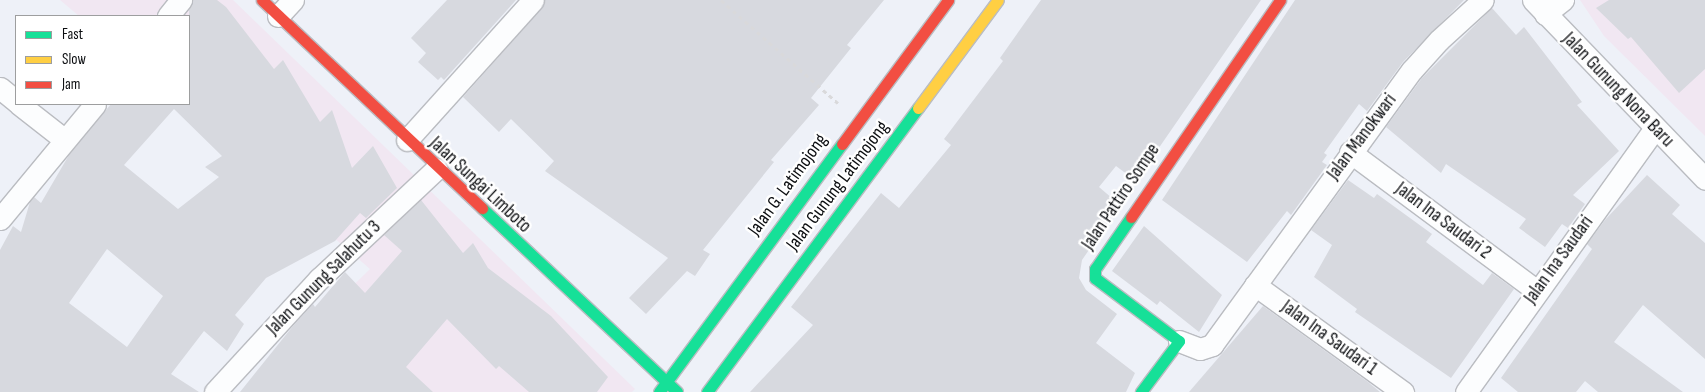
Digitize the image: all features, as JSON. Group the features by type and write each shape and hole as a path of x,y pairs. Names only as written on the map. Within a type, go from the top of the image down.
{"street":[{"path":"169,15 181,0"},
{"name":"Jalan Sungai Limboto","path":"262,0 436,169 677,392"},
{"path":"278,16 293,0"},
{"path":"407,140 533,0"},
{"name":"Jalan G. Latimojong","path":"659,392 948,0"},
{"name":"Jalan Gunung Latimojong","path":"707,392 998,0"},
{"name":"Jalan Pattiro Sompe","path":"1180,341 1095,278 1095,269 1280,0"},
{"name":"Jalan Manokwari","path":"1180,341 1200,349 1212,345 1350,152 1439,40 1483,0"},
{"path":"1539,7 1562,0"},
{"name":"Jalan Gunung Nona Baru","path":"1539,7 1654,129 1705,179"},
{"path":"0,88 15,100"},
{"path":"21,105 65,140"},
{"path":"0,218 94,105"},
{"name":"Jalan Ina Saudari","path":"1466,392 1536,290 1654,129"},
{"name":"Jalan Ina Saudari 2","path":"1350,152 1536,290"},
{"name":"Jalan Gunung Salahutu 3","path":"216,392 319,279 436,169"},
{"name":"Jalan Ina Saudari 1","path":"1255,285 1403,392"},
{"path":"1140,392 1180,341"}],"path":[{"path":"721,0 858,120"}],"shaded area":[{"path":"60,0 233,0 635,389 632,392 244,392 370,269 181,105 190,105 190,15 78,15"},
{"path":"1580,0 1705,0 1705,136 1604,36"}],"building":[{"path":"193,0 217,0 226,7 274,69 283,60 320,122 332,110 352,168 373,146 397,188 366,218 360,213 335,241 266,278 235,315 244,324 227,351 204,331 171,374 199,392 0,392 0,250 13,226 21,232 30,202 34,197 41,203 69,155 110,105 190,105 189,15","holes":["174,109 222,156 205,167 219,177 178,209 124,165","107,249 163,296 127,347 69,303"]},
{"path":"447,0 516,0 444,80 441,77 438,80 418,62 426,53 411,38"},
{"path":"545,0 884,0 847,45 851,48 811,98 819,105 771,160 774,162 703,250 710,254 695,276 687,271 646,314 629,298 668,258 545,171 554,161 511,119 499,132 463,97 542,8"},
{"path":"1041,0 1261,0 1136,181 1116,166 1099,187 1120,205 1082,260 1079,278 1086,290 1117,314 1096,343 1135,373 1126,392 750,392 813,325 791,307 881,193 899,208 951,145 944,139 1003,61 1000,58"},
{"path":"1295,0 1464,0 1403,62 1367,111 1359,104 1324,153 1327,155 1322,162 1327,165 1291,215 1287,211 1247,262 1162,200"},
{"path":"1609,0 1705,0 1705,69 1679,93 1631,37 1628,39 1596,8"},
{"path":"1492,8 1516,35 1524,27 1582,102 1577,105 1619,151 1573,195 1585,204 1568,228 1562,224 1545,247 1519,228 1526,219 1446,164 1441,173 1386,127 1422,78"},
{"path":"1647,175 1680,205 1672,214 1705,243 1705,359 1643,305 1614,342 1683,392 1598,392 1585,381 1576,392 1518,392 1501,378 1592,249 1587,244 1605,220"},
{"path":"1348,180 1374,198 1377,194 1432,234 1426,242 1483,285 1492,273 1514,289 1451,378 1355,312 1357,309 1314,277 1332,245 1311,230"},
{"path":"421,200 463,253 473,243 488,268 551,316 608,377 597,392 529,392 499,366 496,369 447,319 406,367 433,392 240,392 293,326 313,304 315,307 345,272 365,293 402,251 384,235"},
{"path":"1144,226 1222,295 1199,332 1160,301 1157,305 1112,271"},
{"path":"1263,306 1368,382 1380,392 1189,392"}],"traffic: fast":[{"path":"707,392 918,108"},
{"path":"659,392 842,144"},
{"path":"482,208 677,392"},
{"path":"1131,217 1095,269 1095,278 1179,341 1141,392"}],"traffic: slow":[{"path":"918,108 998,0"}],"traffic: jam":[{"path":"262,0 482,208"},
{"path":"842,144 948,0"},
{"path":"1131,217 1280,0"}]}
